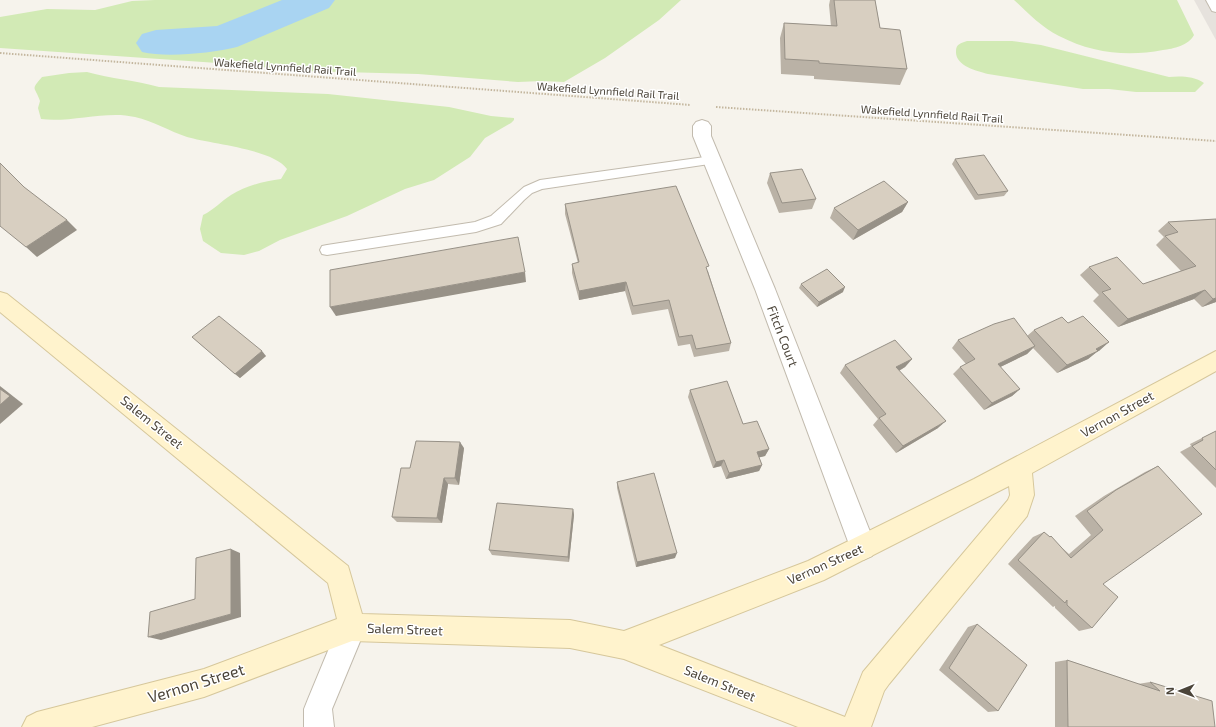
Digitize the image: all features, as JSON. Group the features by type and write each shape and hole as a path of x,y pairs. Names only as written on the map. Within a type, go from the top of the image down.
{"main road":[{"name":"Salem Street","path":"0,300 339,575 352,627 570,634 624,645 835,727"},
{"name":"Vernon Street","path":"624,645 815,571 863,548 1019,467 1216,360"},
{"path":"856,727 873,682 1018,507 1022,495 1019,467"},
{"name":"Vernon Street","path":"37,727 204,683 352,627"}],"street":[{"name":"Fitch Court","path":"706,116 702,136 764,288 863,548"},
{"path":"319,727 318,709 352,627"}],"lane":[{"path":"1212,0 1216,9"},
{"path":"328,250 489,224 496,220 528,190 540,185 712,160"}],"path":[{"name":"Wakefield Lynnfield Rail Trail","path":"0,53 694,106"},
{"name":"Wakefield Lynnfield Rail Trail","path":"706,116 1216,141"}],"shaded area":[{"path":"1194,0 1216,0 1216,40"}],"green space":[{"path":"681,0 659,20 605,58 564,82 518,82 418,74 303,71 232,64 0,48 0,17 47,9 95,10 132,1"},
{"path":"1014,0 1177,0 1194,35 1185,44 1150,52 1123,53 1097,50 1071,42 1053,33 1035,20"},
{"path":"967,41 1012,41 1041,45 1169,77 1191,78 1204,83 1195,92 1136,92 1109,89 1083,89 988,74 968,67 959,60 956,51 957,47 959,44"},
{"path":"87,72 159,87 328,94 449,107 491,116 514,118 514,120 485,138 470,157 434,180 405,189 347,216 280,240 259,251 244,255 221,253 203,241 200,229 203,215 211,211 227,197 242,189 281,179 287,169 280,162 256,152 187,137 135,117 113,115 52,120 41,119 38,108 40,101 35,87 42,77"}],"building":[{"path":"834,0 875,0 880,28 900,30 907,69 819,63 819,61 785,59 784,23 837,26"},
{"path":"984,155 1008,191 978,195 955,159"},
{"path":"0,163 24,187 67,220 26,247 0,226"},
{"path":"802,169 816,199 782,203 770,173"},
{"path":"884,181 908,202 858,230 834,208"},
{"path":"676,186 709,266 706,267 731,343 696,349 692,335 679,337 669,300 633,306 626,282 579,291 572,264 579,262 565,204"},
{"path":"1216,219 1216,298 1213,299 1205,290 1128,319 1102,292 1111,289 1089,267 1117,257 1143,284 1196,266 1165,236 1178,232 1168,222"},
{"path":"518,237 525,272 330,307 330,270"},
{"path":"827,269 845,287 819,302 801,284"},
{"path":"219,316 262,351 235,374 192,337"},
{"path":"1083,316 1109,342 1096,349 1098,351 1067,365 1034,330 1062,317 1068,323"},
{"path":"1014,318 1035,346 998,364 1020,389 992,403 960,367 975,359 958,340 994,324"},
{"path":"895,340 912,359 896,367 946,421 903,446 879,418 886,414 845,365"},
{"path":"727,381 743,424 757,421 769,449 757,452 762,465 729,473 724,460 716,462 690,390"},
{"path":"0,389 10,396 0,405"},
{"path":"1216,431 1216,470 1192,446 1203,440 1202,438"},
{"path":"416,441 460,442 455,478 444,478 437,518 392,517 401,468 410,468"},
{"path":"1158,466 1202,514 1103,584 1118,597 1092,628 1067,605 1067,600 1065,603 1018,560 1044,532 1050,537 1051,536 1071,558 1103,530 1087,511 1116,490"},
{"path":"654,473 677,553 637,562 617,482"},
{"path":"497,503 573,509 568,557 489,550"},
{"path":"231,549 231,614 148,637 150,612 195,599 196,558"},
{"path":"977,624 1027,665 998,711 949,668"},
{"path":"1067,660 1160,691 1150,682 1212,701 1215,727 1068,727"}],"waterway":[{"path":"156,43 223,38 316,0"}]}
